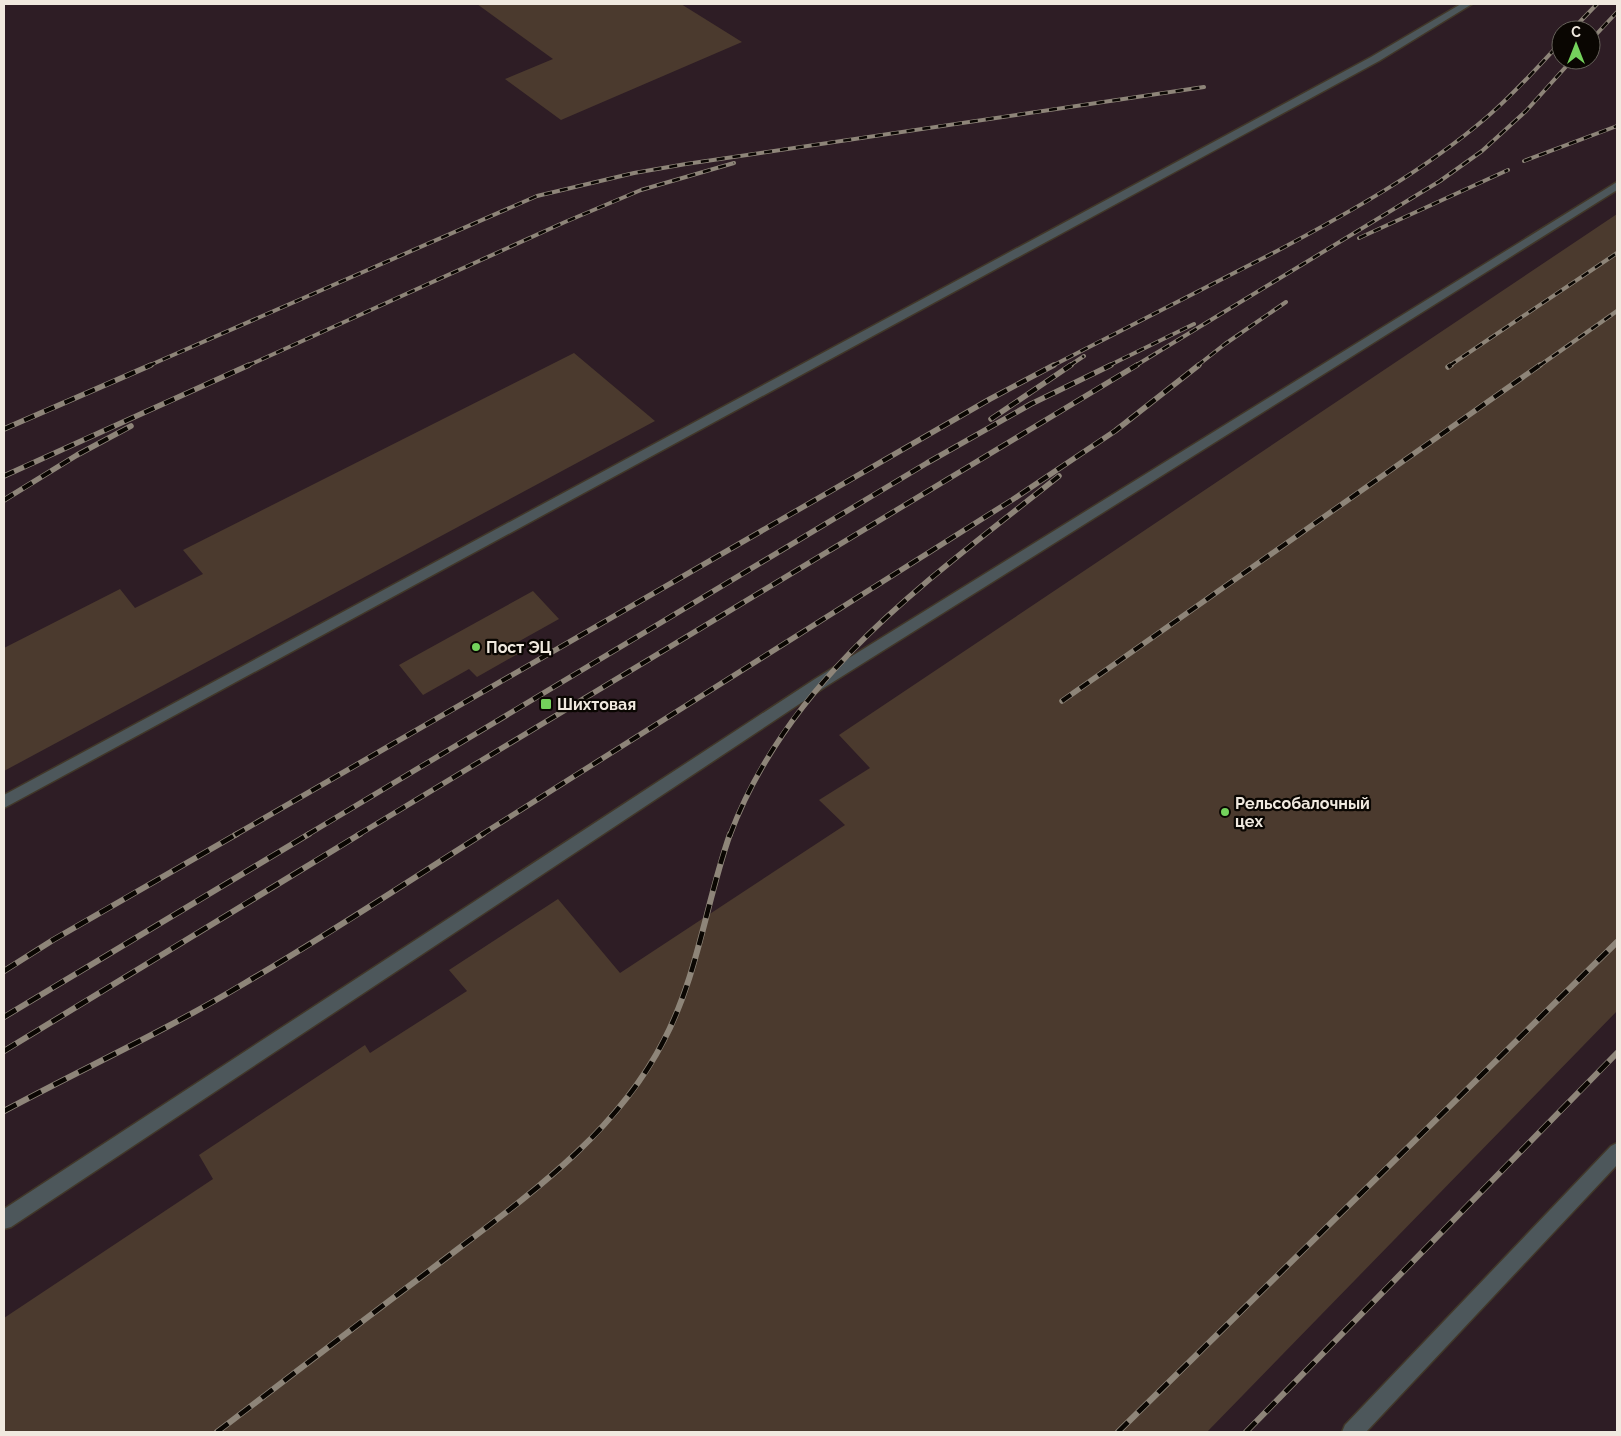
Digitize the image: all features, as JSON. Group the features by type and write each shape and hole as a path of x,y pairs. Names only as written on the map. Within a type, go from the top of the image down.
{"lane":[{"path":"4,802 1375,59 1467,4"},
{"path":"4,1220 820,683 1617,185"},
{"path":"1352,1432 1617,1152"}],"shaded area":[{"path":"4,4 1617,4 1617,1432 4,1432"}],"building":[{"path":"477,4 681,4 742,42 561,120 505,79 553,59"},
{"name":"Рельсобалочный цех","path":"1617,214 1617,1011 1207,1432 4,1432 4,1318 213,1179 199,1155 365,1045 370,1053 467,991 449,970 558,899 620,973 845,825 819,800 870,768 839,735"},
{"path":"574,353 655,421 4,771 4,648 120,589 135,608 203,574 183,550"},
{"name":"Пост ЭЦ","path":"533,591 559,619 516,643 523,651 477,677 469,669 423,695 399,665"}],"railway":[{"path":"1582,20 1597,4"},
{"path":"1601,29 1617,12"},
{"path":"1052,366 1277,251 1386,190 1463,137 1516,90 1551,53"},
{"path":"1135,366 1440,181 1482,151 1526,111 1563,70"},
{"path":"148,366 537,196 634,173 686,164 1204,87"},
{"path":"1524,161 1617,126"},
{"path":"247,366 565,222 641,190 734,163"},
{"path":"1359,238 1508,170"},
{"path":"1449,366 1617,253"},
{"path":"1197,366 1225,344 1286,302"},
{"path":"1539,366 1617,311"},
{"path":"1108,366 1194,324"},
{"path":"1069,366 1084,356"},
{"path":"4,429 151,365"},
{"path":"4,476 249,365"},
{"path":"235,835 990,399 1054,365"},
{"path":"991,419 1071,365"},
{"path":"307,835 927,463 1031,404 1111,365"},
{"path":"358,835 1137,365"},
{"path":"481,835 1012,500 1115,431 1199,365"},
{"path":"1062,701 1540,365"},
{"path":"4,500 77,455 131,426"},
{"path":"730,835 756,778 789,726 826,678 869,634 914,593 1059,476"},
{"path":"4,971 53,940 237,834"},
{"path":"4,1017 309,834"},
{"path":"4,1051 360,834"},
{"path":"4,1111 216,1000 365,910 483,834"},
{"path":"217,1432 528,1195 560,1168 618,1109 643,1076 676,1015 693,964 730,834"},
{"path":"1118,1432 1617,942"},
{"path":"1246,1432 1617,1053"}],"place":[{"name":"Пост ЭЦ","path":"476,647"},
{"name":"Шихтовая","path":"546,704"},
{"name":"Рельсобалочный цех","path":"1225,812"}]}
